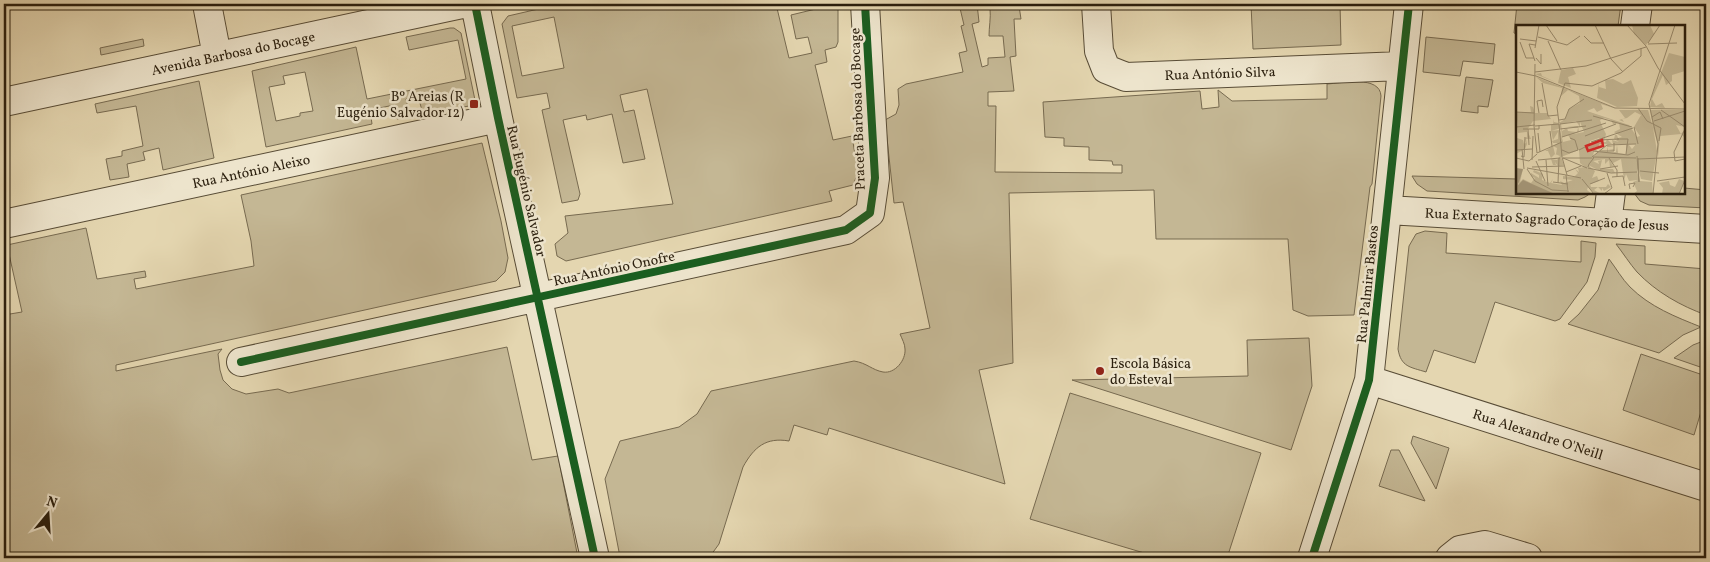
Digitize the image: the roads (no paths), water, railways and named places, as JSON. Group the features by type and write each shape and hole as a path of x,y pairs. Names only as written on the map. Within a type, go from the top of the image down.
{"street":[{"path":"207,4 218,56"},
{"name":"Rua Eugénio Salvador","path":"475,4 498,118 596,558"},
{"name":"Praceta Barbosa do Bocage","path":"846,230 870,213 875,178 865,4"},
{"name":"Rua António Silva","path":"1096,4 1099,51 1106,69 1126,77 1402,66"},
{"name":"Rua Palmira Bastos","path":"1312,558 1370,380 1409,4"},
{"path":"1635,25 1638,4"},
{"name":"Avenida Barbosa do Bocage","path":"4,102 446,5"},
{"name":"Rua António Aleixo","path":"4,224 498,118"},
{"path":"1607,223 1611,194"},
{"name":"Rua Externato Sagrado Coração de Jesus","path":"1388,210 1706,229"},
{"name":"Rua António Onofre","path":"240,362 846,230"},
{"name":"Rua Alexandre O'Neill","path":"1370,380 1706,488"},
{"path":"1450,558 1460,550 1485,545 1528,558"}],"place":[{"name":"Bº Areias (R Eugénio Salvador 12)","path":"474,104"},
{"name":"Escola Básica do Esteval","path":"1100,371"}]}
